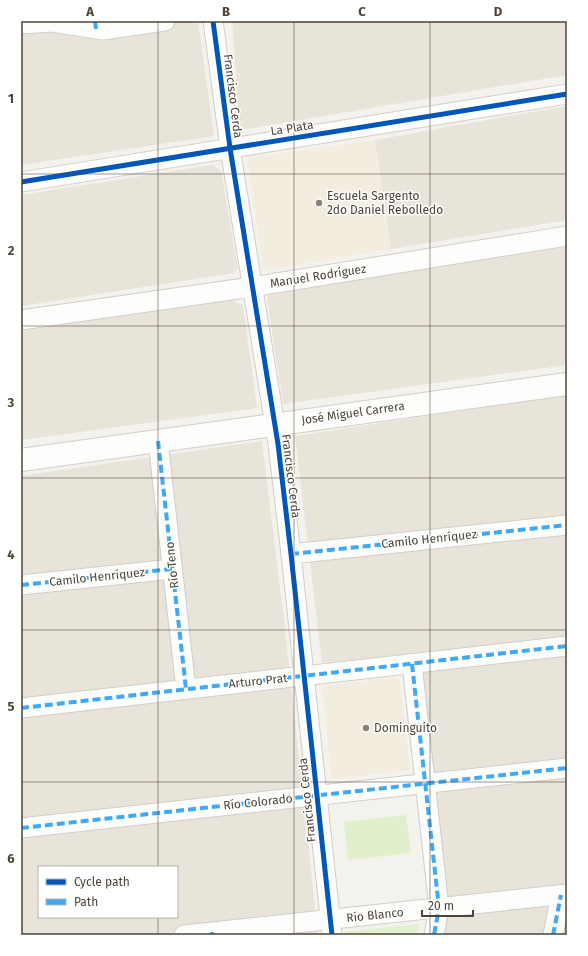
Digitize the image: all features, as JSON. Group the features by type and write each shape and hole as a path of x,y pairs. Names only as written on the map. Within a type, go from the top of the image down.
{"street":[{"path":"21,24 52,22 115,28 165,21"},
{"name":"Francisco Cerda","path":"214,21 230,148 275,424 291,554 331,927"},
{"name":"La Plata","path":"21,182 567,94"},
{"name":"Manuel Rodríguez","path":"21,320 252,287 567,236"},
{"name":"José Miguel Carrera","path":"21,460 567,384"},
{"name":"Río Teno","path":"158,441 186,689"},
{"name":"Camilo Henríquez","path":"291,554 567,525"},
{"name":"Camilo Henríquez","path":"21,585 172,568"},
{"name":"Arturo Prat","path":"21,708 567,646"},
{"path":"412,664 439,908 434,935"},
{"name":"Río Colorado","path":"21,828 567,768"},
{"path":"553,935 564,895"},
{"name":"Río Blanco","path":"184,935 331,927 439,908 564,895"}],"shaded area":[{"path":"21,21 198,21 214,136 21,165"},
{"path":"232,21 567,21 567,75 240,130"},
{"path":"567,106 567,220 391,249 375,140"},
{"name":"Escuela Sargento 2do Daniel Rebolledo","path":"375,140 391,249 264,270 247,158"},
{"path":"212,165 221,171 238,268 234,273 21,306 21,195"},
{"path":"567,244 567,365 283,404 267,298 273,292"},
{"path":"232,300 243,305 257,408 21,440 21,331"},
{"path":"567,395 567,935 442,935 447,891 417,653 322,663 295,436"},
{"path":"262,441 285,629 318,935 21,935 21,476"},
{"name":"Dominguito","path":"399,677 410,770 332,779 322,686"}],"green space":[{"path":"406,815 411,853 348,860 344,822"},
{"path":"419,924 417,935 344,935 344,932"}],"marked path":[{"path":"95,21 96,29"},
{"path":"158,441 186,689"},
{"path":"291,554 567,525"},
{"path":"21,585 172,569"},
{"path":"21,708 567,646"},
{"path":"412,664 439,908 434,935"},
{"path":"21,828 567,768"},
{"path":"553,935 561,895"}],"cycle path":[{"path":"213,21 230,148 278,444 332,935"},
{"path":"21,182 567,94"}],"place":[{"name":"Escuela Sargento 2do Daniel Rebolledo","path":"319,203"},
{"name":"Dominguito","path":"366,728"}]}
